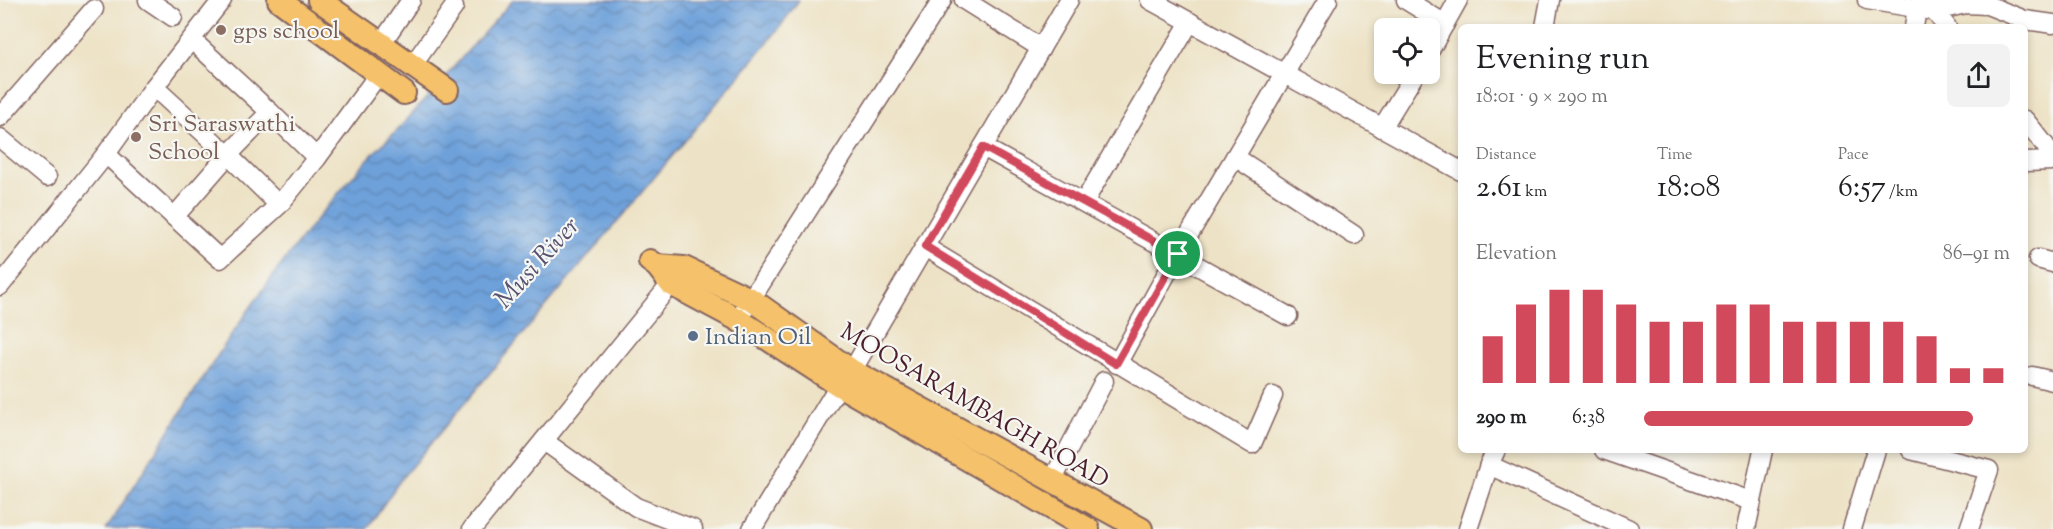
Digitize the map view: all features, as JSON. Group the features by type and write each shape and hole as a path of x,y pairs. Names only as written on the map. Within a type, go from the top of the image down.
{"main road":[{"path":"279,0 404,93"},
{"path":"319,0 447,90"},
{"name":"MOOSARAMBAGH ROAD","path":"665,269 752,300 845,378 1088,529"},
{"name":"MOOSARAMBAGH ROAD","path":"665,269 737,319 845,378 1141,529"}],"street":[{"path":"148,0 173,17"},
{"path":"0,286 106,154 154,87 222,0"},
{"path":"381,44 411,0"},
{"path":"737,319 752,300 942,0"},
{"path":"964,0 1041,48"},
{"path":"752,529 925,246 1069,0"},
{"path":"1150,0 1458,169"},
{"path":"1116,364 1328,0"},
{"path":"1406,0 1445,24"},
{"path":"1440,33 1458,0"},
{"path":"1546,24 1550,0"},
{"path":"1867,0 1925,9 1966,4 1987,5 2025,20 2053,24"},
{"path":"412,66 454,7"},
{"path":"0,117 94,9"},
{"path":"1916,24 1925,9"},
{"path":"1925,9 1943,24"},
{"path":"1084,202 1190,22"},
{"path":"192,40 317,158"},
{"path":"106,154 220,259 279,205 378,75"},
{"path":"1382,128 1409,84"},
{"path":"154,87 279,205"},
{"path":"174,217 228,155 270,112"},
{"path":"2028,124 2051,153 2028,161"},
{"path":"0,138 47,177"},
{"path":"983,147 1287,316"},
{"path":"1235,157 1354,235"},
{"path":"925,246 1116,364 1252,444 1273,396"},
{"path":"472,529 544,441 665,269"},
{"path":"2032,376 2053,381"},
{"path":"1052,482 1104,381"},
{"path":"544,441 636,507 693,529"},
{"path":"1613,453 1751,501"},
{"path":"1746,529 1762,453"},
{"path":"1852,529 1874,453"},
{"path":"1923,453 1989,470 1969,529"},
{"path":"1468,529 1493,457 1629,529"}],"water":[{"name":"Musi River","path":"513,0 799,0 777,31 401,479 367,529 106,529 238,325 295,246 360,168 397,131"}],"place":[{"name":"gps school","path":"221,30"},
{"name":"Sri Saraswathi School","path":"136,137"},
{"name":"Indian Oil","path":"693,336"}],"route":[{"path":"983,147 1178,254 1116,364 925,246 983,147"}]}
